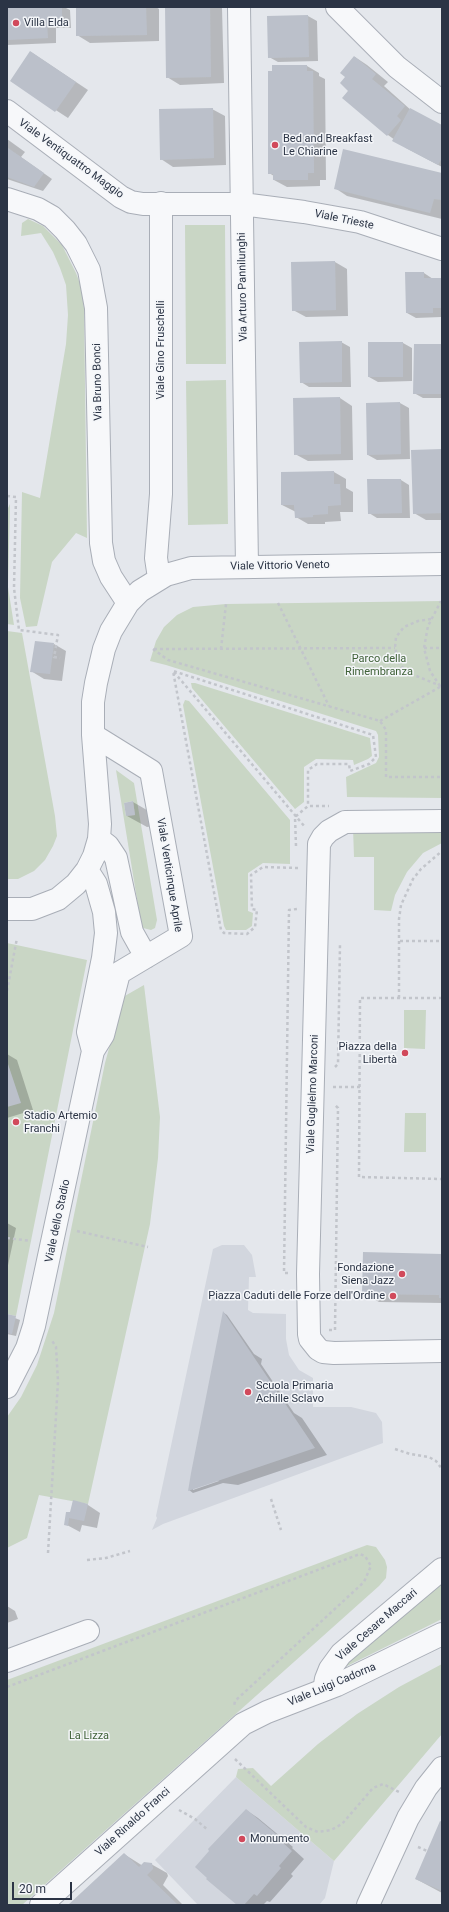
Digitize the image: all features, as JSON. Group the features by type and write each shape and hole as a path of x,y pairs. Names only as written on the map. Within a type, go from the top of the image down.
{"street":[{"name":"Via Arturo Pannilunghi","path":"239,7 247,567"},
{"path":"337,7 396,67 442,102"},
{"name":"Viale Ventiquattro Maggio","path":"7,112 121,197 131,202 143,204 161,203"},
{"name":"Via Bruno Bonci","path":"7,198 38,209 52,217 74,241 89,270 96,308 101,543 104,561 111,577 128,603"},
{"path":"161,203 242,204"},
{"name":"Viale Gino Fruschelli","path":"159,578 156,558 161,494 161,203"},
{"name":"Viale Trieste","path":"242,204 304,212 360,222 442,249"},
{"name":"Viale Vittorio Veneto","path":"128,603 147,586 159,578 191,568 442,564"},
{"path":"7,909 32,909 53,902 64,895 76,884 87,870 94,856 99,839 100,824 93,742 93,702 100,665 111,631 128,603"},
{"name":"Viale Venticinque Aprile","path":"93,742 151,771 181,936 119,973"},
{"path":"319,844 329,831 345,822 442,821"},
{"path":"99,839 108,846 116,858 132,932 146,957"},
{"name":"Viale Guglielmo Marconi","path":"319,844 308,1274 308,1330 310,1339 318,1349 328,1353 442,1351"},
{"name":"Viale dello Stadio","path":"87,870 98,888 104,912 106,933 103,958 88,1032 93,1051"},
{"name":"Viale dello Stadio","path":"7,1386 27,1348 34,1326 57,1226 93,1051 103,1035 119,973"},
{"name":"Viale Cesare Maccari","path":"324,1690 330,1669 341,1654 442,1569"},
{"path":"7,1660 88,1631"},
{"name":"Viale Luigi Cadorna","path":"228,1747 252,1719 324,1690 442,1634"},
{"name":"Viale Rinaldo Franci","path":"41,1905 228,1747"},
{"path":"368,1905 402,1828 426,1788 442,1768"}],"path":[{"path":"7,496 16,497 14,588 19,630 58,634 54,657 60,658"},
{"path":"441,687 434,679 430,671 424,648 428,626 442,601"},
{"path":"278,603 329,706"},
{"path":"221,649 226,604"},
{"path":"431,619 418,621 404,628 396,637 395,648 398,663 409,674 441,687"},
{"path":"395,648 153,649 168,660 380,721 386,730 386,777 442,777"},
{"path":"424,648 442,648"},
{"path":"173,671 373,735 376,757 369,764 350,771 349,764 317,764 308,770 308,806"},
{"path":"173,671 319,844"},
{"path":"173,671 221,930 224,933 247,934 255,927 257,910 252,909 251,875 263,867 318,869"},
{"path":"380,721 441,687"},
{"path":"295,817 296,853"},
{"path":"399,998 399,919 401,905 406,893 421,868 442,851"},
{"path":"296,861 296,875"},
{"path":"297,903 297,910 289,910 284,1273 308,1274"},
{"path":"7,990 17,938"},
{"path":"334,1069 338,1064 340,940"},
{"path":"400,941 442,941"},
{"path":"442,998 360,998 359,1177 442,1179"},
{"path":"308,1330 335,1330 338,1108 332,1100"},
{"path":"57,1226 148,1247"},
{"path":"34,1326 45,1331 54,1342 58,1366 48,1553"},
{"path":"395,1449 410,1454 429,1457 436,1461 442,1469"},
{"path":"270,1499 281,1530"},
{"path":"87,1560 130,1551"},
{"path":"7,1687 360,1554 365,1556 371,1566 364,1582 234,1701 234,1713"},
{"path":"228,1747 306,1827 318,1832 331,1830 342,1824 373,1788 383,1784 399,1792"},
{"path":"174,1807 195,1819 208,1830"},
{"path":"415,1846 427,1851"}],"shaded area":[{"name":"Scuola Primaria Achille Sclavo","path":"222,1245 244,1245 252,1255 256,1277 249,1277 248,1310 253,1313 286,1314 286,1339 289,1355 299,1370 313,1378 313,1407 351,1407 376,1413 382,1422 383,1443 163,1524 152,1530 157,1518 156,1516 213,1249"},
{"name":"Monumento","path":"236,1777 334,1861 325,1898 319,1905 198,1905 155,1860"}],"green space":[{"path":"28,219 43,226 62,245 82,289 84,308 87,538 76,533 52,562 37,626 26,627 20,598 22,492 40,498 66,344 68,315 66,285 53,252 41,233 21,236 22,223"},
{"path":"185,225 225,225 226,364 186,364"},
{"path":"226,380 228,524 188,525 186,381"},
{"path":"10,504 8,587 14,625 7,624 7,510"},
{"name":"Parco della Rimembranza","path":"442,601 442,798 347,797 346,777 376,763 379,757 378,735 376,731 150,661 156,641 164,627 177,615 193,607 226,604"},
{"path":"7,631 22,633 55,816 57,836 45,860 34,871 18,879 7,879"},
{"path":"191,683 370,738 372,756 354,765 353,760 316,759 304,767 304,802 295,809 192,688"},
{"path":"185,700 189,701 290,820 290,864 263,863 248,873 248,911 253,913 252,926 246,930 226,930 224,926 183,705"},
{"path":"116,770 134,783 157,920 155,928 151,930 143,928 141,924","holes":["133,801 135,815 126,816 124,803"]},
{"path":"353,828 442,829 442,843 423,853 407,872 395,895 391,911 374,910 374,857 354,857"},
{"path":"7,943 87,960 16,1316 7,1314"},
{"path":"144,985 160,1117 158,1158 150,1224 88,1504 39,1495 27,1538 7,1548 7,1417 21,1397 37,1365 54,1313 105,1063 123,997"},
{"path":"404,1010 426,1010 425,1049 404,1048"},
{"path":"405,1113 426,1113 426,1152 404,1152"},
{"name":"La Lizza","path":"367,1545 376,1547 385,1560 387,1567 386,1578 379,1586 22,1905 7,1905 7,1680"},
{"path":"442,1579 442,1619 339,1670"},
{"path":"442,1664 442,1734 334,1861 236,1777 238,1769 253,1768 271,1786 318,1744 357,1714 399,1687"}],"building":[{"path":"7,7 62,7 62,23 47,24 48,38 7,40"},
{"path":"76,7 146,7 147,35 76,36"},
{"path":"165,7 210,7 211,77 166,78"},
{"path":"308,15 309,57 268,58 267,16"},
{"path":"30,51 76,82 55,112 10,81"},
{"path":"354,56 376,74 372,79 405,106 397,116 401,120 387,136 342,98 348,91 340,83 345,77 340,73"},
{"path":"272,65 307,65 307,71 313,71 314,173 308,173 308,180 273,180 273,174 268,174 268,71 272,71"},
{"path":"213,108 214,158 160,160 159,109"},
{"path":"410,108 442,125 442,158 438,165 392,141"},
{"path":"8,148 44,173 34,187 7,177"},
{"path":"343,149 442,173 442,200 434,199 430,213 334,189"},
{"path":"335,261 336,310 292,311 291,262"},
{"path":"405,272 424,272 424,278 442,278 442,308 433,308 433,313 406,313"},
{"path":"342,341 342,382 300,383 299,342"},
{"path":"368,342 403,342 403,377 368,377"},
{"path":"414,344 442,344 442,394 413,394"},
{"path":"340,397 341,454 294,455 293,398"},
{"path":"400,402 401,454 367,455 366,403"},
{"path":"442,449 442,513 413,514 411,450"},
{"path":"334,471 334,484 340,484 341,505 328,506 328,514 295,518 294,505 281,505 281,472"},
{"path":"367,479 401,479 402,513 368,514"},
{"path":"35,641 54,643 50,674 30,672"},
{"path":"133,801 135,815 126,816 124,803"},
{"path":"7,1061 21,1103 7,1107"},
{"name":"Fondazione Siena Jazz","path":"363,1252 442,1254 442,1298 439,1298 439,1295 362,1294"},
{"path":"223,1311 315,1448 188,1491 191,1473"},
{"path":"7,1314 16,1316 12,1334 7,1333"},
{"path":"73,1500 88,1504 84,1521 69,1518 68,1526 64,1525 66,1512 70,1512"},
{"path":"246,1809 282,1839 281,1841 292,1851 279,1866 281,1868 257,1896 254,1894 244,1905 237,1905 206,1879 207,1878 195,1867 209,1851 208,1849"},
{"path":"440,1821 442,1822 442,1891 415,1879"},
{"path":"124,1853 139,1867 144,1862 152,1863 153,1869 147,1875 178,1905 68,1905"}],"place":[{"name":"Villa Elda","path":"16,23"},
{"name":"Bed and Breakfast Le Chiarine","path":"275,145"},
{"name":"Piazza della Libertà","path":"405,1053"},
{"name":"Stadio Artemio Franchi","path":"16,1122"},
{"name":"Fondazione Siena Jazz","path":"402,1274"},
{"name":"Piazza Caduti delle Forze dell'Ordine","path":"393,1296"},
{"name":"Scuola Primaria Achille Sclavo","path":"248,1392"},
{"name":"Monumento","path":"242,1839"}]}
